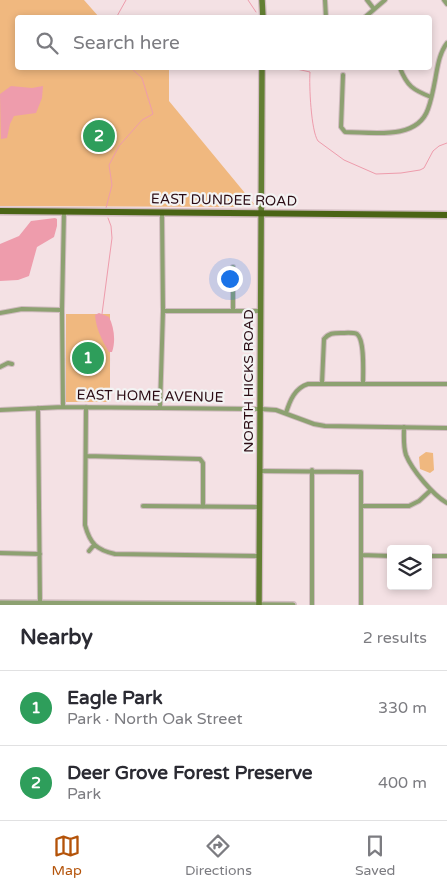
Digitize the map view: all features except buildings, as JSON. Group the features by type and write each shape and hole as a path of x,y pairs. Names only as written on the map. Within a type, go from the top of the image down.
{"main road":[{"path":"262,0 263,15"},
{"name":"NORTH HICKS ROAD","path":"259,605 262,70"},
{"name":"EAST DUNDEE ROAD","path":"0,211 447,215"}],"street":[{"path":"325,0 326,15"},
{"path":"367,0 374,9"},
{"path":"367,15 386,0"},
{"path":"444,0 447,4"},
{"path":"343,75 341,127 345,132 395,132 409,130 421,121 428,111 440,56 447,43"},
{"path":"401,70 410,87 431,97"},
{"path":"63,407 64,211"},
{"path":"160,408 163,311 162,212"},
{"path":"233,311 234,267"},
{"path":"0,313 22,309 62,310"},
{"path":"163,311 261,311"},
{"path":"322,383 324,339 330,334 353,333 360,338 364,362 363,384"},
{"path":"0,367 8,363 12,364"},
{"path":"286,413 294,395 300,388 308,384 447,384"},
{"name":"EAST HOME AVENUE","path":"0,410 63,407 261,409 286,413 314,424 325,426 447,428"},
{"path":"86,407 85,525 88,537 94,545 104,552 116,554 260,556"},
{"path":"38,408 40,603"},
{"path":"404,427 406,455 431,490 447,503"},
{"path":"86,456 200,459 203,463 203,507"},
{"path":"260,471 312,470 361,472 361,605"},
{"path":"312,470 312,605"},
{"path":"361,506 409,506 419,501 431,490"},
{"path":"143,506 260,507"},
{"path":"89,551 94,545"},
{"path":"0,553 40,554"},
{"path":"361,556 387,556"},
{"path":"432,556 447,556"},
{"path":"3,603 293,605"}],"shaded area":[{"path":"0,0 84,0 97,15 15,15 15,70 169,70 169,101 254,204 249,207 0,206"},
{"path":"11,86 32,88 43,86 42,98 36,113 14,116 7,138 1,139 0,94"},
{"path":"57,219 57,226 54,237 37,247 29,276 18,280 0,281 0,244 19,236 31,221"},
{"path":"99,313 109,317 112,325 114,339 112,352 109,352 98,330 95,315"},
{"path":"66,314 110,314 110,402 66,402"},
{"path":"426,452 433,453 434,470 430,473 420,469 419,457"}],"waterway":[{"path":"118,15 126,0"},
{"path":"248,0 256,12"},
{"path":"106,208 112,185 109,165 119,146 142,120 153,114 142,78 133,70"},
{"path":"301,70 310,72 311,108 318,141 344,160 376,174 420,170 424,168 433,151 447,143"},
{"path":"102,314 112,238 108,218"}],"place":[{"name":"Deer Grove Forest Preserve","path":"99,136"},
{"name":"Eagle Park","path":"88,358"}]}
